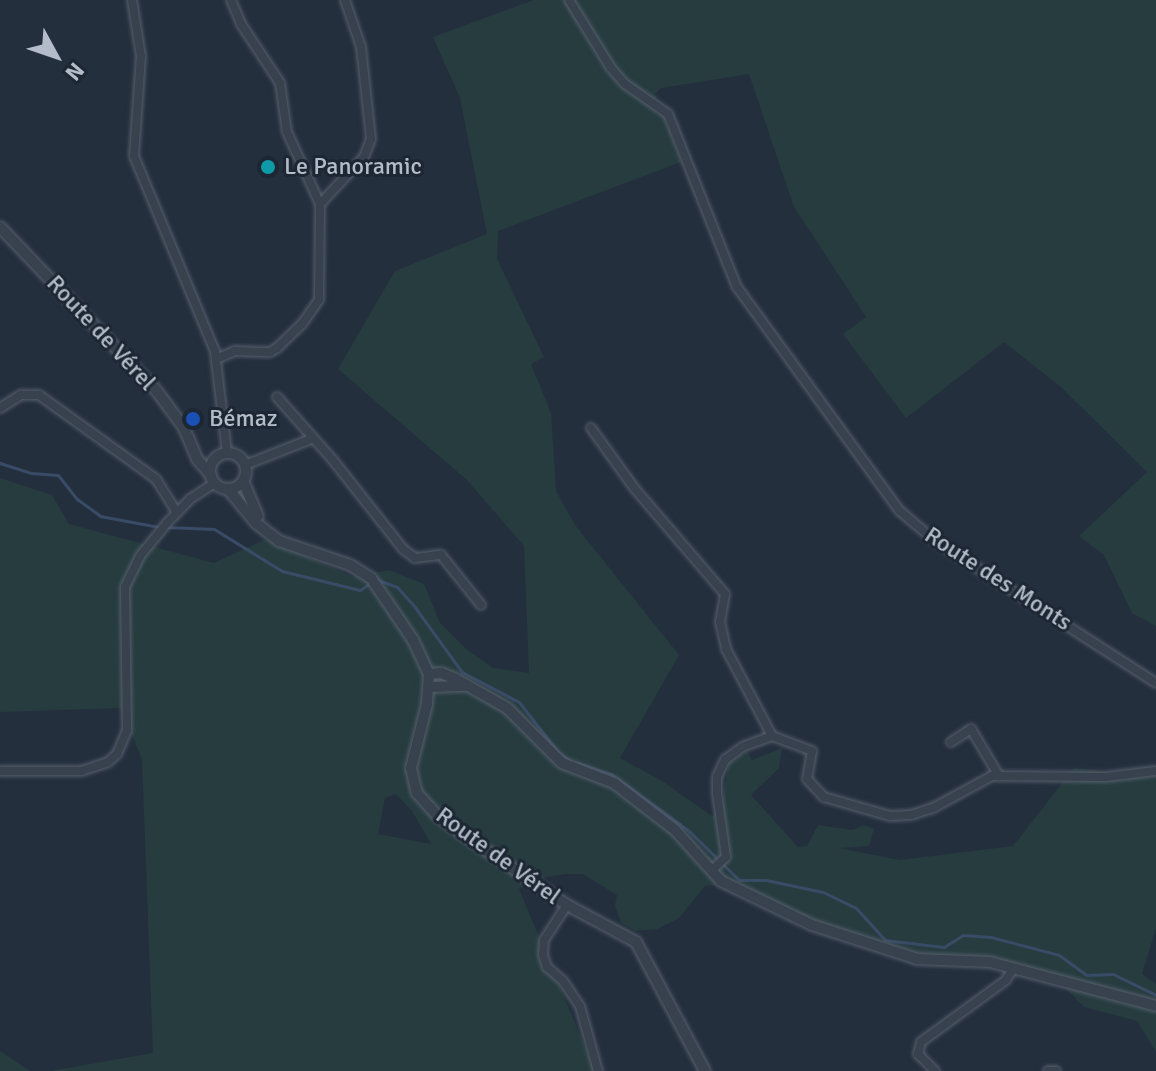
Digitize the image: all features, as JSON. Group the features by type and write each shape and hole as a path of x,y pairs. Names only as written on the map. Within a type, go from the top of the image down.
{"street":[{"path":"0,771 81,771 108,762 117,754 127,730 125,587 155,537 213,479 222,455 216,359 134,156 141,56 132,0"},
{"path":"216,359 235,351 274,350 315,306 321,292 320,204 287,132 280,83 241,24 231,0"},
{"path":"320,204 364,157 371,139 361,47 345,0"},
{"name":"Route des Monts","path":"569,0 611,68 625,84 668,114 737,287 857,456 900,511 934,540 1156,683"},
{"name":"Route de Vérel","path":"0,227 156,390 193,447 197,459 213,479"},
{"path":"0,408 21,395 39,395 156,479 177,512"},
{"path":"277,397 311,439 332,459 403,549 415,558 441,555 481,605"},
{"path":"591,428 635,489 725,594 720,622 726,649 772,736"},
{"path":"245,465 311,439"},
{"path":"193,447 206,456 238,457 245,465 243,481 249,500 267,531"},
{"path":"213,479 228,489 243,481"},
{"name":"Route de Vérel","path":"228,489 267,531 287,545 362,570 382,593 413,640 429,674 430,687 413,756 412,775 417,793 437,815 465,836 567,905 636,942 705,1071"},
{"path":"429,674 446,674 467,686 519,718 562,763 602,777 633,797 691,844 715,868 721,881 812,925 892,953 942,962 990,962 1156,1006"},
{"path":"430,687 467,686"},
{"path":"951,742 971,729 999,776"},
{"path":"715,868 726,857 719,825 717,777 725,760 742,747 772,736 812,751 807,779 824,797 890,816 911,815 933,808 970,786 999,776 1106,777 1156,771"},
{"path":"567,905 544,940 543,955 547,967 563,981 580,1006 598,1071"},
{"path":"935,1071 918,1054 921,1042 1006,980 1013,969"},
{"path":"1048,1071 1056,1071"}],"green space":[{"path":"534,0 1156,0 1156,626 1132,613 1104,555 1079,536 1147,472 1061,387 1004,342 906,418 843,334 866,317 794,207 749,74 661,88 655,94 681,162 498,231 497,259 544,357 531,364 551,413 556,491 575,525 679,655 620,758 662,781 712,816 721,810 729,762 747,751 752,760 782,748 779,768 751,795 798,847 807,846 818,825 852,830 864,825 874,829 869,846 839,848 900,860 1013,846 1074,768 1123,774 1156,766 1156,928 1142,974 1156,984 1156,1052 1137,1021 1084,1007 1054,976 993,958 908,954 824,925 732,883 705,886 679,918 657,929 636,931 621,923 615,905 617,895 583,874 566,874 537,879 519,889 595,1071 51,1071 153,1053 142,759 120,708 0,712 0,478 52,495 69,524 214,563 266,539 353,577 389,570 424,584 440,623 465,648 493,668 529,673 524,546 467,480 338,369 395,271 487,234 460,98 433,37","holes":["396,794 412,811 431,844 378,834 385,798"]},
{"path":"0,1051 30,1071 0,1071"}],"waterway":[{"path":"0,463 31,473 58,475 77,499 100,516 159,527"},
{"path":"167,527 214,529 282,571 360,590 370,583"},
{"path":"376,579 397,587 462,672 519,702 558,752 570,761"},
{"path":"577,763 611,774 689,831 739,880 766,880 823,892 856,908 885,940 944,947 963,935 991,937 1059,955 1087,975 1113,974 1156,995"}],"place":[{"name":"Le Panoramic","path":"268,167"},
{"name":"Bémaz","path":"193,419"}]}
